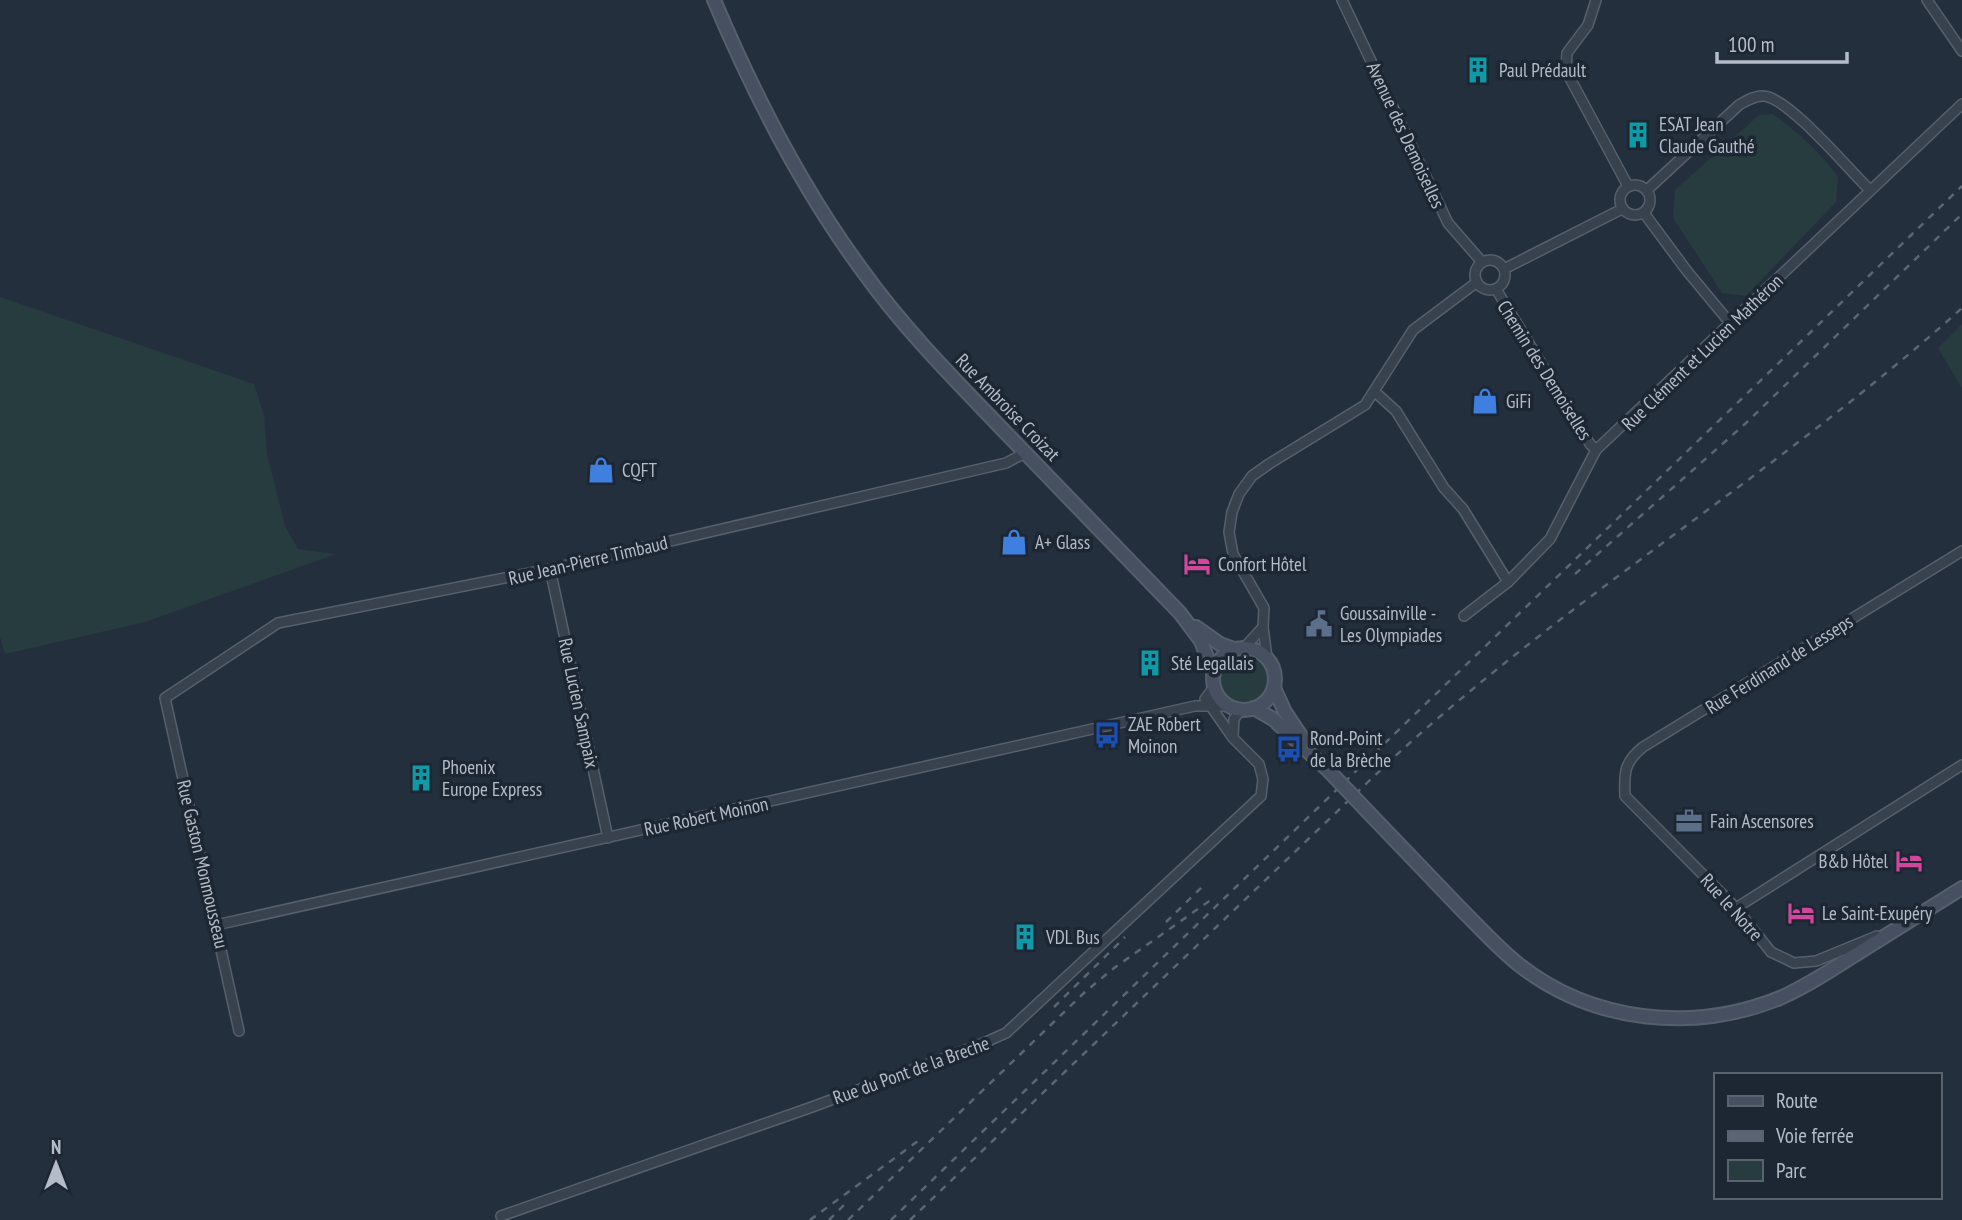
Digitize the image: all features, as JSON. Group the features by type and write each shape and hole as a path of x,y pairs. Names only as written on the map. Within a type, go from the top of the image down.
{"main road":[{"name":"Rue Ambroise Croizat","path":"714,0 759,99 793,164 862,271 900,319 1180,613"},
{"path":"1180,613 1214,641 1254,649 1268,658 1274,672 1273,688 1266,700 1242,708"},
{"path":"1180,613 1201,641 1212,685 1222,700 1273,719 1317,759 1520,965 1567,994 1618,1012 1685,1019 1718,1016 1749,1008 1792,992 1962,888"},
{"path":"1212,685 1219,661 1239,648"},
{"path":"1273,688 1292,723 1317,759"}],"street":[{"name":"Avenue des Demoiselles","path":"1342,0 1448,223 1482,262"},
{"path":"1596,0 1588,25 1567,53 1566,71 1628,186"},
{"path":"1927,0 1962,51"},
{"path":"1647,190 1739,105 1751,98 1764,96 1780,101 1796,114 1870,190"},
{"name":"Rue Clément et Lucien Mathéron","path":"1464,616 1508,582 1550,539 1596,450 1962,104"},
{"path":"1639,185 1647,190 1650,205 1644,213 1630,215 1622,209 1620,199 1624,189 1639,185"},
{"path":"1504,269 1622,209"},
{"path":"1644,213 1731,324"},
{"path":"1482,262 1497,262 1504,269 1505,279 1496,289 1485,288 1477,282 1475,272 1482,262"},
{"path":"1268,658 1263,627 1264,608 1233,554 1229,532 1232,512 1239,494 1252,476 1365,405 1413,330 1477,282"},
{"name":"Chemin des Demoiselles","path":"1496,289 1596,450"},
{"path":"1375,392 1396,411 1444,488 1463,509 1508,582"},
{"name":"Rue Jean-Pierre Timbaud","path":"165,698 278,624 550,569 1006,463 1026,453"},
{"name":"Rue Ferdinand de Lesseps","path":"1625,796 1624,778 1630,757 1643,747 1962,551"},
{"name":"Rue Lucien Sampaix","path":"550,569 608,838"},
{"path":"1239,648 1263,627"},
{"name":"Rue Robert Moinon","path":"1195,706 1212,685"},
{"name":"Rue du Pont de la Breche","path":"501,1216 825,1102 1006,1033 1261,796 1263,779 1259,764 1233,738 1212,708 1212,685"},
{"name":"Rue Gaston Monmousseau","path":"165,698 239,1031"},
{"name":"Rue Robert Moinon","path":"216,925 1195,706 1242,708"},
{"path":"1233,738 1234,719 1242,708"},
{"path":"1736,908 1962,765"},
{"name":"Rue le Notre","path":"1625,796 1736,908 1771,952 1794,962 1816,961 1898,928"}],"green space":[{"path":"1773,114 1808,143 1838,177 1836,202 1746,296 1722,293 1673,218 1675,190 1759,115"},
{"path":"0,297 254,384 264,415 267,454 285,526 298,549 336,554 145,622 5,654 0,637"},
{"path":"1962,324 1962,388 1938,348"},
{"path":"1244,654 1254,656 1262,662 1268,670 1268,690 1262,698 1254,704 1244,706 1234,704 1226,698 1220,690 1218,680 1220,670 1226,662 1234,656"}],"railway":[{"path":"891,1220 1962,186"},
{"path":"1575,574 1745,424 1962,214"},
{"path":"910,1220 1392,759 1461,699 1531,642 1822,424 1962,308"},
{"path":"1166,922 1204,885"},
{"path":"848,1220 1085,992 1114,968 1215,897"},
{"path":"1054,1007 1125,937"},
{"path":"810,1220 918,1141"},
{"path":"829,1220 847,1202"}],"place":[{"name":"Paul Prédault","path":"1478,70"},
{"name":"ESAT Jean Claude Gauthé","path":"1638,135"},
{"name":"GiFi","path":"1485,401"},
{"name":"CQFT","path":"601,470"},
{"name":"A+ Glass","path":"1014,542"},
{"name":"Confort Hôtel","path":"1197,564"},
{"name":"Goussainville - Les Olympiades","path":"1319,624"},
{"name":"Sté Legallais","path":"1150,663"},
{"name":"ZAE Robert Moinon","path":"1107,735"},
{"name":"Rond-Point de la Brèche","path":"1289,749"},
{"name":"Phoenix Europe Express","path":"421,778"},
{"name":"Fain Ascensores","path":"1689,821"},
{"name":"B&b Hôtel","path":"1909,861"},
{"name":"Le Saint-Exupéry","path":"1801,913"},
{"name":"VDL Bus","path":"1025,937"}]}
